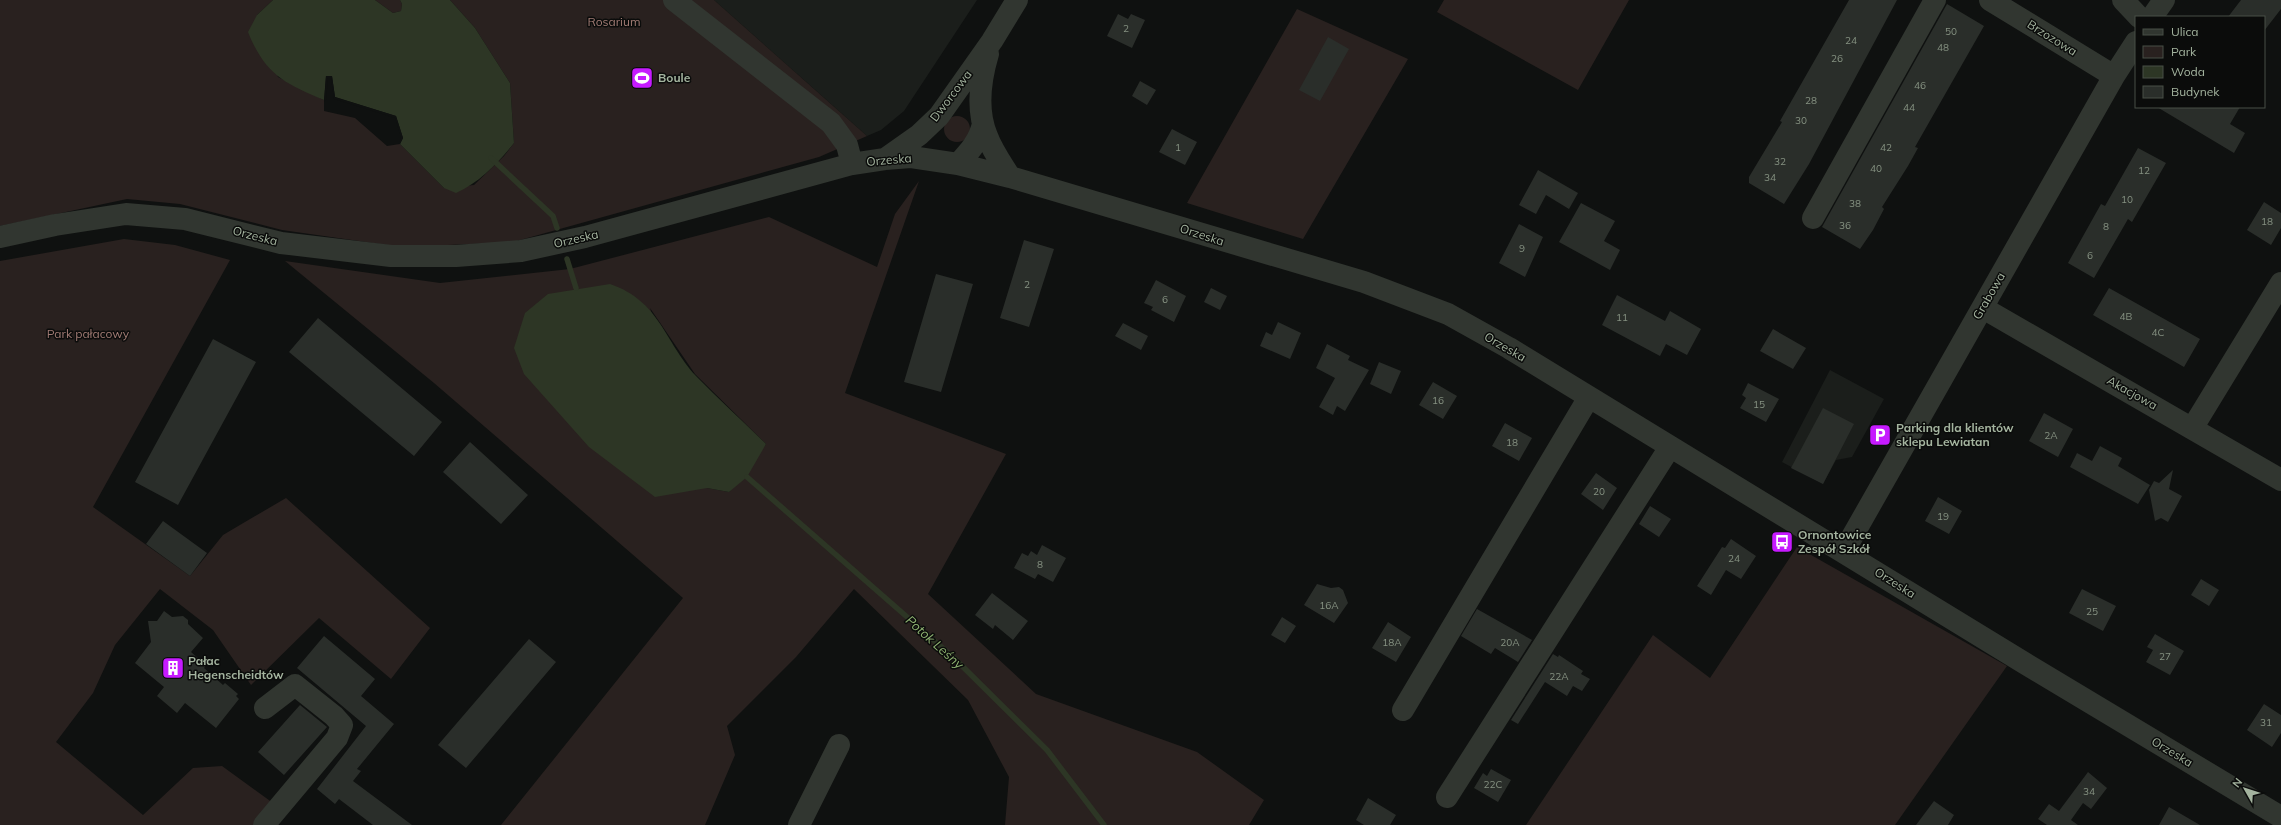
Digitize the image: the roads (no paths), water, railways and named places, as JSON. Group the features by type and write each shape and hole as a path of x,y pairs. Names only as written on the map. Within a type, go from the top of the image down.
{"street":[{"path":"674,0 831,123 847,145 852,164"},
{"name":"Dworcowa","path":"885,159 919,135 942,112 992,41 1017,0"},
{"path":"1813,218 1934,0"},
{"name":"Brzozowa","path":"1990,0 2114,76"},
{"path":"2123,0 2139,16"},
{"path":"2153,16 2164,0"},
{"name":"Dworcowa","path":"992,41 984,69 980,92 982,120 987,138 1010,177"},
{"name":"Grabowa","path":"1844,551 2114,76 2135,44"},
{"path":"937,160 933,138 942,112 959,102 971,105 982,120 980,134 972,149 958,164"},
{"name":"Orzeska","path":"0,237 55,225 126,214 185,219 281,243 391,256 456,256 521,251 585,237 852,164 885,159 911,157 937,160 1010,177 1364,282 1448,314 1509,348 1670,447 1844,551 2026,664 2281,817"},
{"path":"2194,427 2281,283"},
{"name":"Akacjowa","path":"1983,308 2194,427 2281,480"},
{"path":"1403,710 1589,397"},
{"path":"1447,797 1670,447"},
{"path":"264,825 337,738 342,725 334,716 295,686 265,708"},
{"path":"799,825 839,745"}],"water":[{"path":"273,0 375,0 393,13 401,11 402,4 400,0 450,0 475,28 510,83 514,143 495,165 481,178 465,189 456,193 444,188 400,144 403,138 396,116 335,97 332,76 326,76 324,100 286,82 269,67 261,58 248,32 257,15"},
{"path":"610,284 627,291 651,311 685,363 696,376 766,444 747,477 729,492 707,488 655,497 589,447 524,374 514,348 525,313 548,294"}],"waterway":[{"path":"491,158 553,216 557,228"},
{"path":"567,259 576,288"},
{"name":"Potok Leśny","path":"747,477 954,658 1047,750 1104,825"}],"place":[{"name":"Boule","path":"642,78"},
{"name":"Parking dla klientów sklepu Lewiatan","path":"1880,435"},
{"name":"Ornontowice Zespół Szkół","path":"1782,542"},
{"name":"Pałac Hegenscheidtów","path":"173,668"}],"park label":[{"name":"Rosarium","path":"614,22"},
{"name":"Park pałacowy","path":"88,334"}]}
